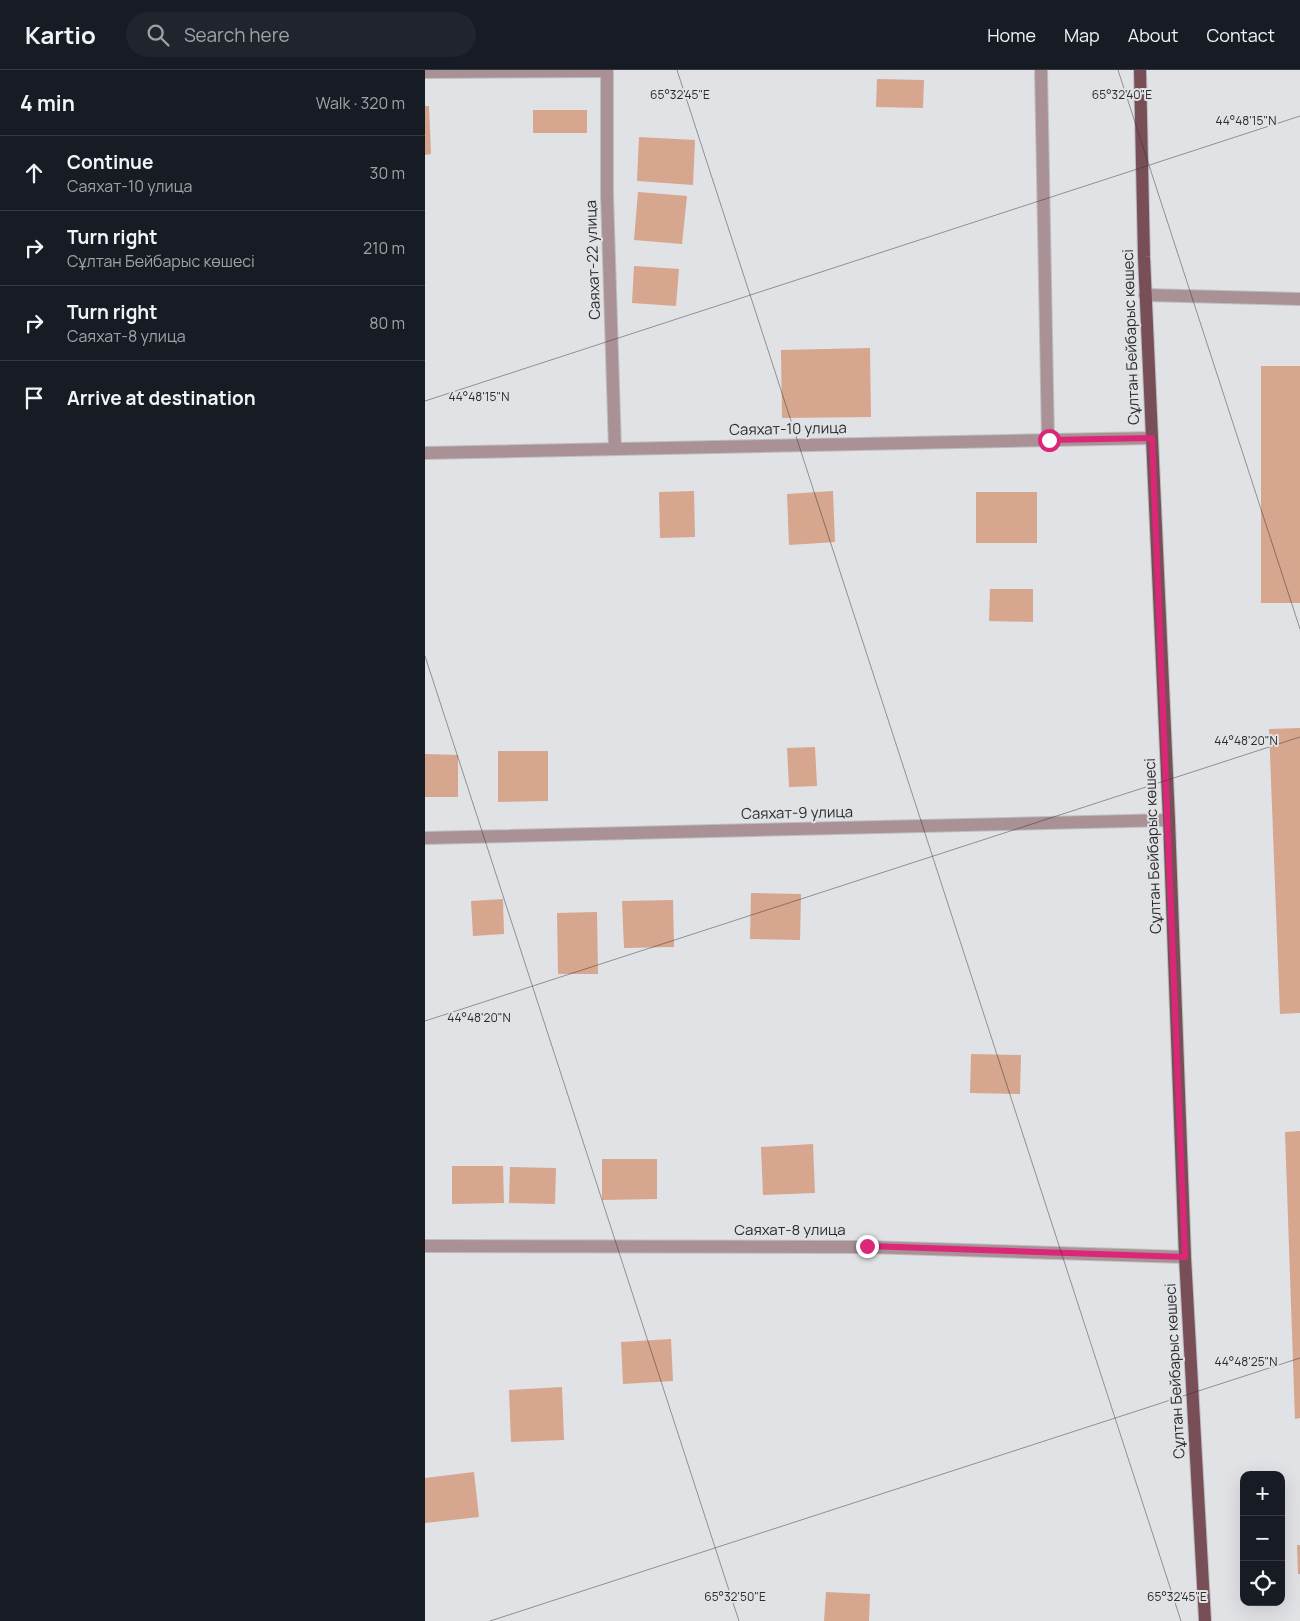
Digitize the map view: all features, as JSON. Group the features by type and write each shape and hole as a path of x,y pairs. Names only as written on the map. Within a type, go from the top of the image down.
{"main road":[{"name":"Сұлтан Бейбарыс көшесі","path":"1140,70 1145,295 1169,820 1185,1257 1205,1621"}],"street":[{"path":"425,72 607,70"},
{"name":"Саяхат-22 улица","path":"607,70 607,194 615,449"},
{"path":"1041,70 1049,440"},
{"path":"1145,295 1300,299"},
{"name":"Саяхат-10 улица","path":"425,453 1152,438"},
{"name":"Саяхат-9 улица","path":"425,838 1169,820"},
{"name":"Саяхат-8 улица","path":"425,1246 867,1246 1185,1257"}],"building":[{"path":"877,79 924,80 923,108 876,107"},
{"path":"425,106 429,106 431,154 425,155"},
{"path":"533,110 587,110 587,133 533,133"},
{"path":"639,137 695,140 693,185 637,181"},
{"path":"638,192 687,196 682,244 634,240"},
{"path":"634,266 679,269 676,306 632,303"},
{"path":"870,348 871,417 782,418 781,350"},
{"path":"1261,366 1300,366 1300,603 1261,603"},
{"path":"694,491 695,537 660,538 659,492"},
{"path":"833,491 835,542 789,545 787,494"},
{"path":"976,492 1037,492 1037,543 976,543"},
{"path":"990,589 1033,589 1033,622 989,621"},
{"path":"1300,728 1300,1013 1280,1014 1269,729"},
{"path":"815,747 817,786 789,787 787,748"},
{"path":"498,751 548,751 548,801 498,802"},
{"path":"425,754 458,755 458,797 425,797"},
{"path":"751,893 801,894 800,940 750,939"},
{"path":"503,899 504,934 473,936 471,901"},
{"path":"673,900 674,947 624,948 622,901"},
{"path":"597,912 598,974 558,974 557,913"},
{"path":"971,1054 1021,1055 1020,1094 970,1093"},
{"path":"1300,1131 1300,1418 1295,1419 1285,1132"},
{"path":"813,1144 815,1193 763,1195 761,1147"},
{"path":"602,1159 657,1159 657,1199 602,1200"},
{"path":"452,1166 503,1166 504,1203 452,1204"},
{"path":"510,1167 556,1168 555,1204 509,1203"},
{"path":"671,1339 673,1381 623,1384 621,1342"},
{"path":"562,1387 564,1440 511,1442 509,1390"},
{"path":"474,1472 479,1517 425,1523 425,1478"},
{"path":"1297,1545 1300,1545 1300,1574 1298,1574"},
{"path":"826,1592 870,1594 869,1621 824,1621"}],"route":[{"path":"867,1246 1185,1257 1169,820 1152,438 1049,440"}]}
